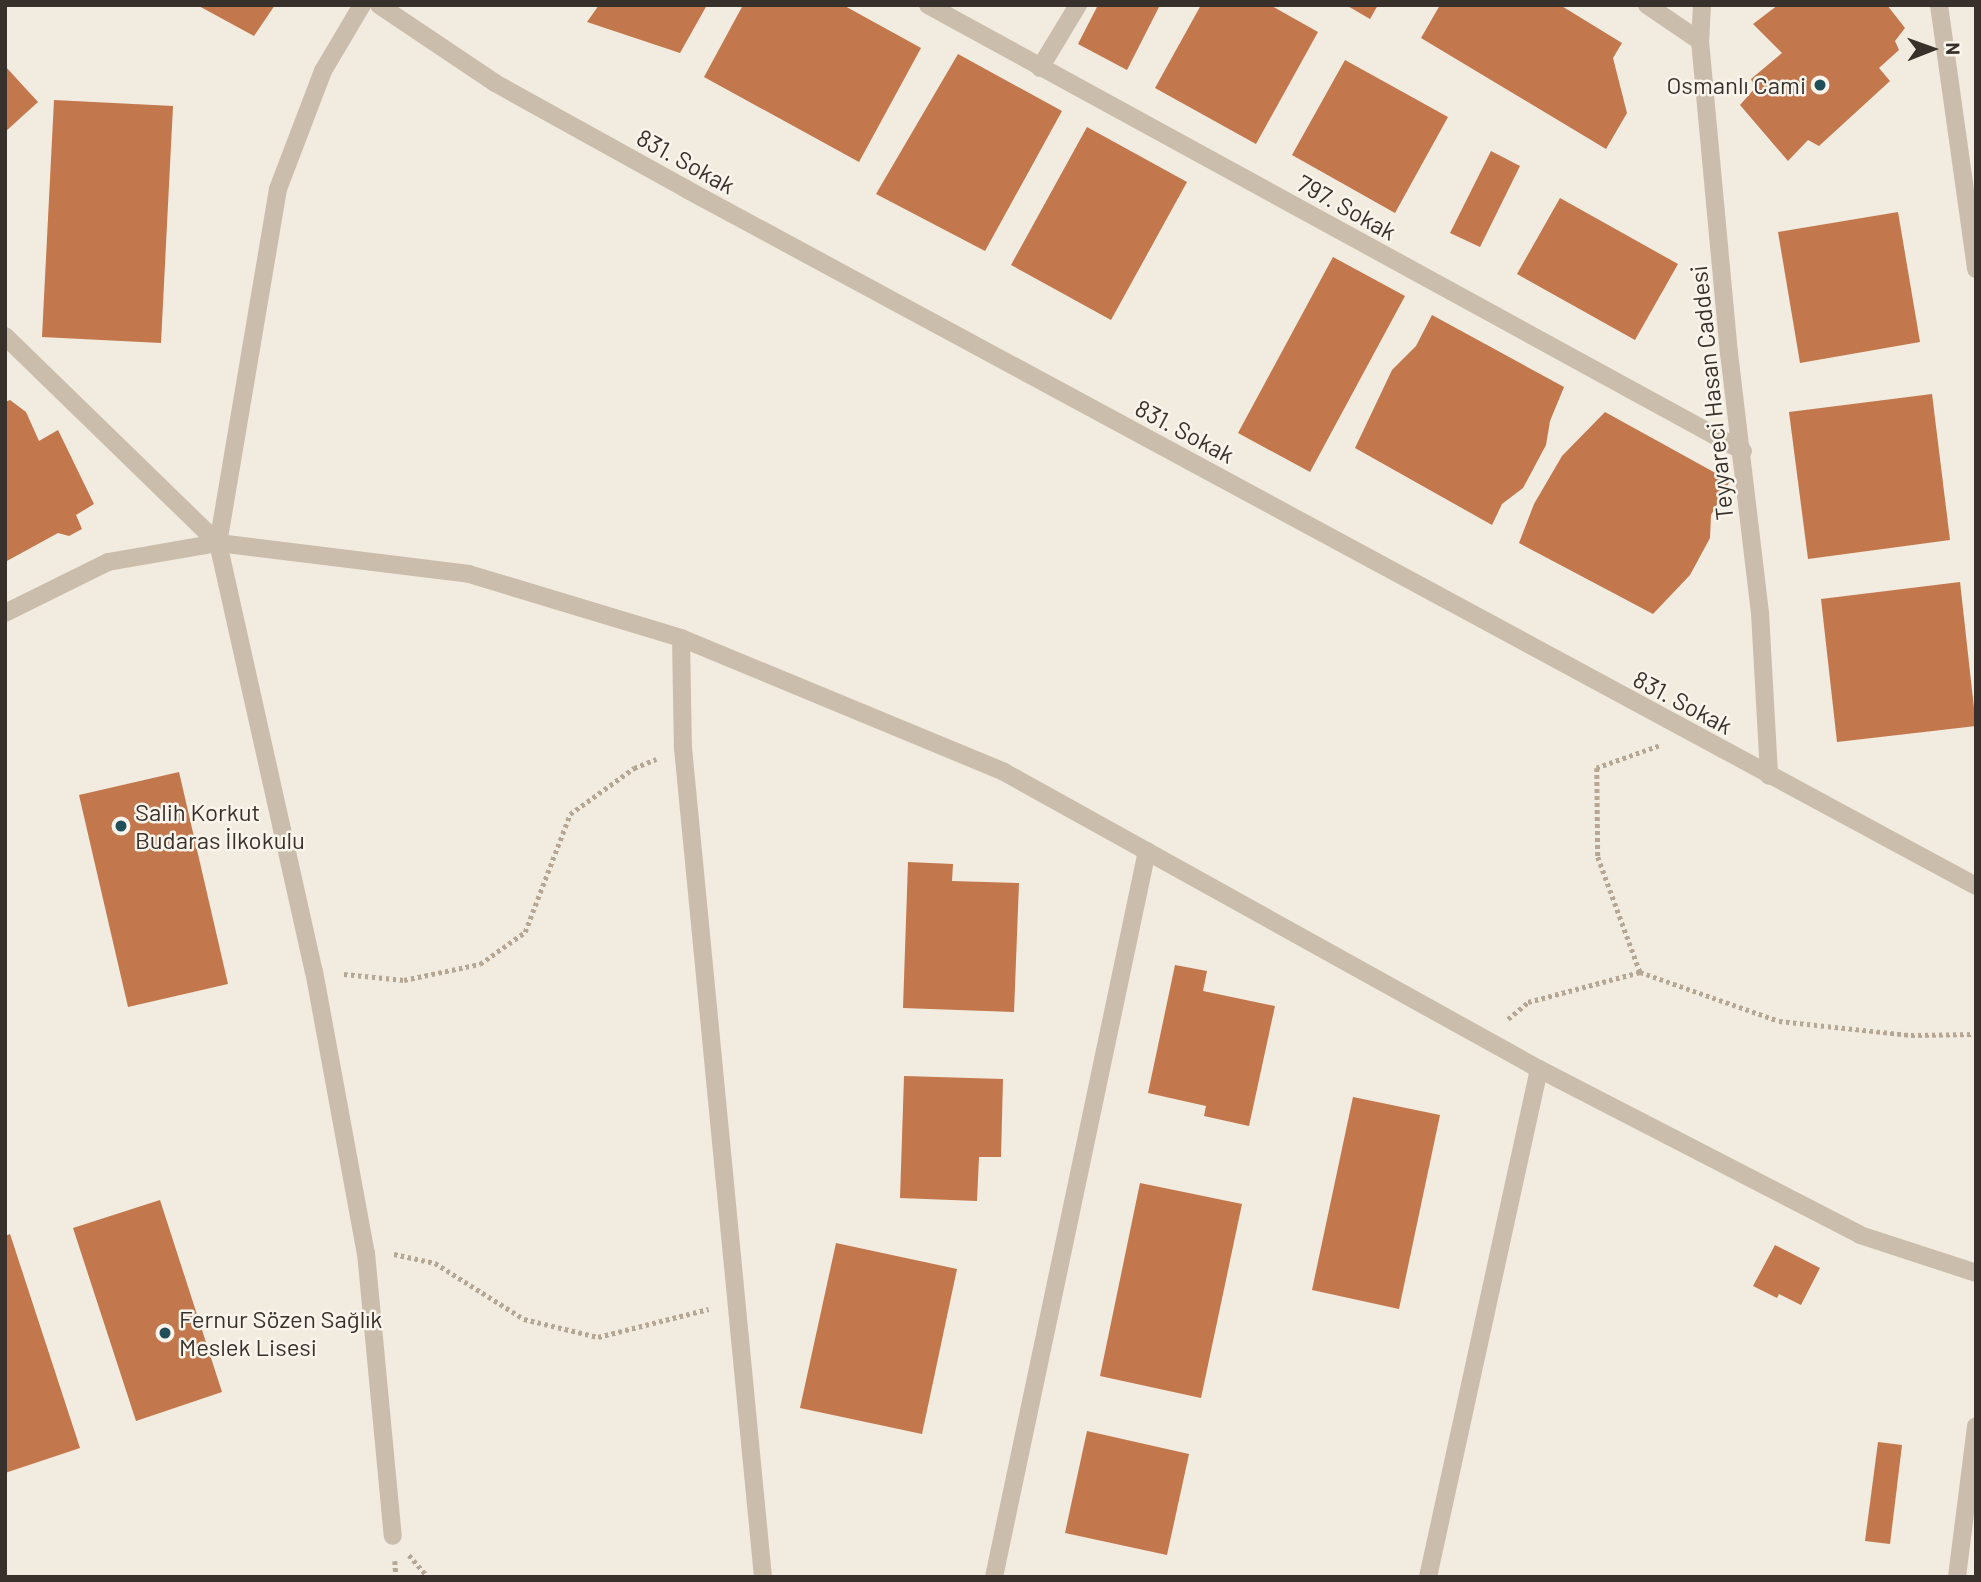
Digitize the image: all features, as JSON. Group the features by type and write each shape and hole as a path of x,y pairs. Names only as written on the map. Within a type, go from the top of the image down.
{"street":[{"path":"362,5 323,71 278,189 218,544 314,971 366,1253 393,1536"},
{"name":"831. Sokak","path":"379,5 495,83 662,176 1976,886"},
{"name":"797. Sokak","path":"929,5 1743,451"},
{"path":"1040,68 1077,5"},
{"path":"1647,5 1700,41"},
{"name":"Teyyareci Hasan Caddesi","path":"1702,5 1700,41 1729,353 1743,451 1759,612 1769,776"},
{"path":"1939,5 1976,269"},
{"path":"5,336 218,544"},
{"path":"5,613 108,562 218,544 469,574 681,638 1004,772 1539,1069 1860,1235 1976,1273"},
{"path":"681,638 683,748 763,1577"},
{"path":"993,1577 1147,851"},
{"path":"1428,1577 1539,1069"},
{"path":"1957,1577 1976,1426"}],"path":[{"path":"1640,972 1598,857 1597,768 1693,735"},
{"path":"314,971 404,980 480,964 525,932 570,814 634,768 683,748"},
{"path":"1486,1039 1528,1002 1640,972 1779,1021 1911,1035 1976,1034"},
{"path":"366,1253 387,1252 435,1264 524,1319 598,1337 737,1303"}],"building":[{"path":"197,5 275,5 254,36"},
{"path":"599,5 707,5 680,53 587,22"},
{"path":"743,5 843,5 921,48 859,162 704,77"},
{"path":"1098,5 1160,5 1127,70 1078,44"},
{"path":"1201,5 1270,5 1318,32 1256,144 1155,88"},
{"path":"1346,5 1378,5 1370,19"},
{"path":"1440,5 1560,5 1622,43 1613,58 1627,113 1606,149 1421,38"},
{"name":"Osmanlı Cami","path":"1778,5 1887,5 1905,28 1895,41 1899,50 1879,68 1890,81 1819,146 1808,140 1788,161 1740,105 1755,88 1751,79 1782,53 1753,24"},
{"path":"958,54 1062,111 985,251 876,194"},
{"path":"1345,60 1448,117 1395,213 1292,155"},
{"path":"5,66 38,102 5,132"},
{"path":"54,100 173,106 161,343 42,337"},
{"path":"1087,127 1187,182 1111,320 1011,265"},
{"path":"1491,151 1520,166 1480,247 1450,233"},
{"path":"1560,198 1678,264 1635,340 1517,274"},
{"path":"1898,212 1920,342 1800,363 1778,232"},
{"path":"1333,257 1405,296 1310,472 1238,433"},
{"path":"1432,315 1564,387 1550,421 1546,445 1523,488 1502,504 1492,525 1355,448 1392,370 1416,346"},
{"path":"1932,394 1950,540 1808,559 1789,412"},
{"path":"10,400 26,412 39,441 58,430 94,504 76,515 82,529 69,536 58,533 5,562 5,402"},
{"path":"1605,412 1730,481 1711,515 1710,538 1690,575 1653,614 1519,543 1534,504 1562,456"},
{"path":"1960,582 1976,726 1837,742 1821,599"},
{"path":"179,772 228,984 128,1007 79,795"},
{"path":"908,862 953,864 952,881 1019,883 1014,1012 903,1008"},
{"path":"1175,965 1207,971 1203,991 1275,1006 1249,1126 1204,1116 1206,1106 1148,1093"},
{"path":"904,1076 1003,1079 1001,1157 979,1157 977,1201 900,1198"},
{"path":"1353,1097 1440,1115 1399,1309 1312,1290"},
{"path":"1140,1183 1242,1204 1201,1398 1100,1376"},
{"path":"160,1200 222,1392 136,1421 73,1228"},
{"path":"10,1234 80,1448 5,1473 5,1236"},
{"path":"836,1243 957,1269 922,1434 800,1408"},
{"path":"1775,1245 1820,1268 1801,1305 1779,1294 1777,1298 1753,1286"},
{"path":"1087,1431 1189,1454 1167,1555 1065,1533"},
{"path":"1878,1442 1902,1445 1890,1544 1865,1541"}],"place":[{"name":"Osmanlı Cami","path":"1820,85"},
{"name":"Salih Korkut Budaras İlkokulu","path":"121,826"},
{"name":"Fernur Sözen Sağlık Meslek Lisesi","path":"165,1333"}]}
